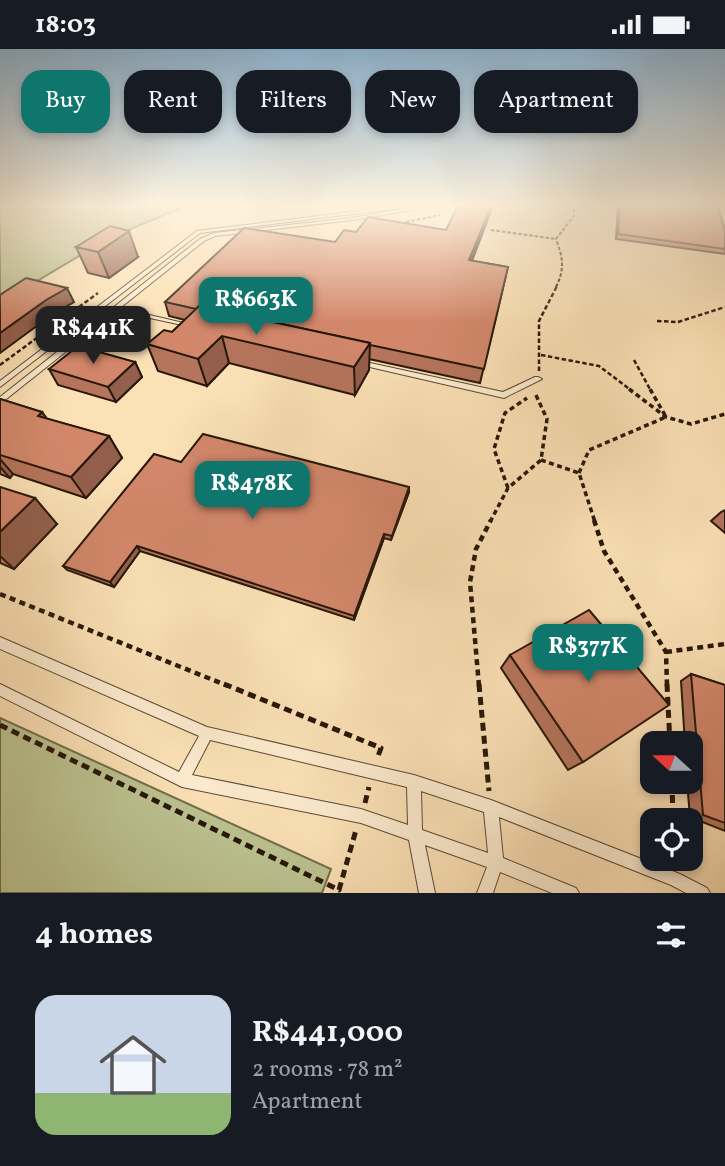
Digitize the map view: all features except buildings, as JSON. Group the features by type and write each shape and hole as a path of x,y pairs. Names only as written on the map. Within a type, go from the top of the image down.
{"lane":[{"path":"0,385 184,243"},
{"path":"0,401 198,243"},
{"path":"103,306 196,327"},
{"path":"357,362 504,395 538,379"},
{"path":"0,643 207,733 414,782 491,807 675,879 702,893"},
{"path":"0,690 182,780 361,815 496,863 570,893"},
{"path":"182,780 207,733"},
{"path":"414,782 415,834 427,893"},
{"path":"485,893 496,863 491,807"}],"path":[{"path":"538,379 541,355 539,321 562,275 564,261 558,243"},
{"path":"657,321 677,325 699,314 725,306"},
{"path":"541,355 599,366 666,417 691,424 725,414"},
{"path":"634,360 666,417"},
{"path":"491,807 470,582 476,549 509,488 541,460 547,419 535,393 505,413 494,449 509,488"},
{"path":"666,417 589,450 579,473 604,551 666,652 669,731"},
{"path":"541,460 579,473"},
{"path":"666,652 725,644"}],"green space":[{"path":"0,243 100,243 0,303"},
{"path":"0,718 331,869 322,893 0,893"}]}
